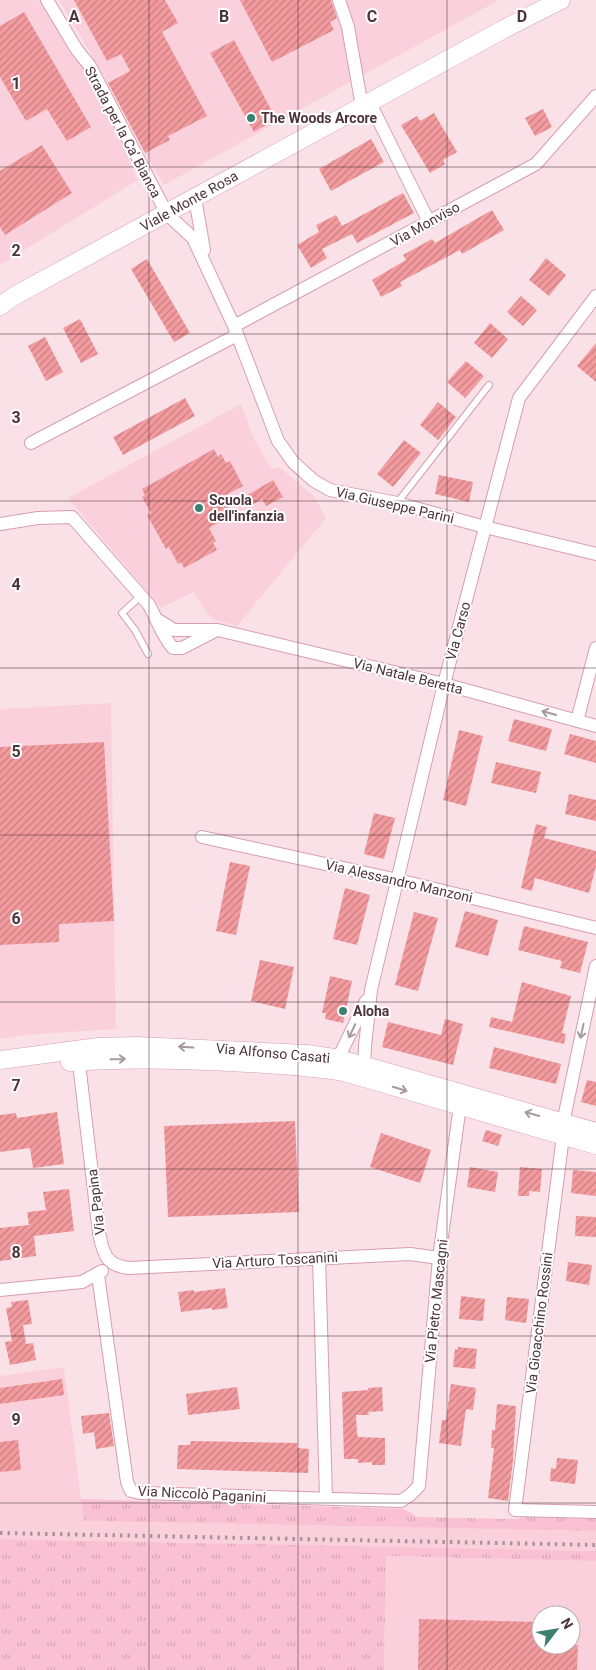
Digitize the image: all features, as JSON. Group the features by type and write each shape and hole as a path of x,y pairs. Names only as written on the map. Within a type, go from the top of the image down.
{"main road":[{"name":"Viale Monte Rosa","path":"0,306 8,296 167,214 561,0"},
{"name":"Via Alfonso Casati","path":"0,1072 117,1046 290,1052 563,1130 596,1145"},
{"name":"Via Alfonso Casati","path":"0,1060 78,1056"},
{"name":"Via Alfonso Casati","path":"563,1130 596,1132"}],"street":[{"name":"Strada per la Ca' Bianca","path":"48,0 77,50 90,66 167,214"},
{"path":"340,0 366,105 429,222"},
{"name":"Via Monviso","path":"31,443 536,164 596,96"},
{"name":"Via Giuseppe Parini","path":"195,198 208,268"},
{"name":"Via Giuseppe Parini","path":"167,214 193,238 208,268 236,331 278,441 293,462 314,480 330,490 397,503 596,554"},
{"name":"Via Carso","path":"364,1072 371,990 444,684 519,398 596,296"},
{"path":"0,524 38,518 72,517 149,605 167,641 174,648 182,648 218,630"},
{"name":"Via Natale Beretta","path":"158,620 174,630 218,630 444,684 596,726"},
{"path":"577,721 596,648"},
{"name":"Via Alessandro Manzoni","path":"202,838 398,880 596,928"},
{"name":"Via Gioacchino Rossini","path":"596,966 563,1130 515,1510 596,1512"},
{"name":"Via Carso","path":"336,1065 371,990"},
{"name":"Via Papina","path":"78,1056 99,1233 102,1250 112,1264"},
{"name":"Via Pietro Mascagni","path":"401,1501 418,1486 439,1258 460,1100"},
{"name":"Via Arturo Toscanini","path":"112,1264 129,1268 410,1254 439,1258"},
{"path":"319,1258 326,1498"},
{"path":"0,1290 82,1282 98,1275 112,1264"},
{"name":"Via Niccolò Paganini","path":"98,1275 127,1482 131,1491 140,1493 401,1501"}],"lane":[{"path":"397,503 489,385"},
{"path":"141,596 122,613 135,630 148,654"}],"shaded area":[{"path":"0,0 39,0 97,87 138,180 0,265"},
{"path":"59,0 499,0 164,185 108,83"},
{"name":"Scuola dell'infanzia","path":"241,404 252,434 267,462 273,469 279,467 314,496 326,518 237,626 215,620 207,614 194,592 161,608 68,498"},
{"path":"111,703 116,1029 23,1035 0,1039 0,709"},
{"path":"64,1367 84,1521 596,1531 596,1551 0,1539 0,1376"},
{"path":"386,1556 596,1561 596,1670 384,1670"}],"green space":[{"path":"81,1499 404,1509 418,1517 596,1519 596,1531 84,1521"},
{"path":"0,1539 596,1551 596,1561 386,1556 384,1670 0,1670"}],"building":[{"path":"74,0 165,0 178,23 162,32 207,116 168,136 170,140 145,153 108,83 130,71 121,54 107,61"},
{"path":"240,0 331,0 337,18 330,22 334,30 272,62"},
{"path":"24,12 91,127 67,141 47,109 26,121 0,77 0,26"},
{"path":"234,40 276,119 254,132 210,53"},
{"path":"543,109 552,127 535,136 525,118"},
{"path":"434,113 457,152 443,160 445,164 430,173 401,125 417,116 420,121"},
{"path":"371,139 384,162 331,191 319,169"},
{"path":"42,145 72,193 5,235 0,227 0,171"},
{"path":"403,193 414,213 357,243 352,234 322,249 327,258 311,268 297,245 319,232 316,225 336,215 342,226"},
{"path":"492,210 504,230 462,254 460,250 400,282 402,286 381,297 372,280 406,260 403,255 432,239 435,243"},
{"path":"546,258 566,275 549,296 529,280"},
{"path":"147,259 190,333 174,342 131,269"},
{"path":"521,296 537,310 523,326 507,312"},
{"path":"80,319 98,354 81,363 63,328"},
{"path":"490,323 508,339 492,358 474,343"},
{"path":"45,337 63,372 46,381 28,346"},
{"path":"596,343 596,382 577,366"},
{"path":"466,361 484,376 465,398 447,382"},
{"path":"185,398 195,416 123,455 113,437"},
{"path":"438,402 456,417 438,440 420,425"},
{"path":"404,440 421,453 393,487 377,474"},
{"path":"214,449 218,457 221,454 226,463 230,461 243,486 222,497 232,515 209,528 216,541 213,543 217,550 184,568 181,562 178,564 169,547 166,549 147,515 151,513 142,497 145,495 142,489"},
{"path":"439,475 473,482 469,502 435,494"},
{"path":"273,480 283,497 266,506 262,499 250,506 244,497"},
{"path":"514,719 552,729 546,751 508,741"},
{"path":"459,730 483,736 466,806 443,800"},
{"path":"570,734 596,741 596,763 564,754"},
{"path":"104,742 114,921 59,924 59,942 0,945 0,747"},
{"path":"496,762 541,772 536,793 491,783"},
{"path":"569,794 596,800 596,821 565,814"},
{"path":"374,813 395,818 384,859 364,854"},
{"path":"536,824 547,827 544,838 596,851 596,866 589,893 535,878 532,891 521,888"},
{"path":"230,862 250,866 236,935 216,931"},
{"path":"345,888 370,895 357,945 333,939"},
{"path":"465,911 498,920 488,956 455,947"},
{"path":"414,912 438,918 418,991 395,985"},
{"path":"524,926 588,942 580,973 560,968 562,961 518,950"},
{"path":"260,960 294,967 285,1009 251,1001"},
{"path":"330,976 352,981 343,1023 325,1019 326,1013 322,1013"},
{"path":"522,982 571,996 562,1033 566,1034 564,1044 489,1027 491,1017 512,1022"},
{"path":"445,1019 463,1024 453,1065 382,1047 388,1022 441,1035"},
{"path":"494,1047 561,1064 556,1084 489,1068"},
{"path":"587,1080 596,1082 596,1106 581,1102"},
{"path":"57,1112 64,1164 33,1168 30,1148 0,1152 0,1115 16,1113 17,1118"},
{"path":"295,1121 299,1212 168,1217 164,1126"},
{"path":"486,1130 502,1135 498,1146 482,1141"},
{"path":"381,1133 431,1150 420,1183 370,1167"},
{"path":"470,1167 498,1172 495,1192 467,1187"},
{"path":"520,1167 542,1169 540,1192 529,1191 529,1196 518,1196"},
{"path":"573,1170 596,1172 596,1196 571,1193"},
{"path":"69,1189 74,1231 34,1236 36,1256 0,1261 0,1228 29,1225 27,1212 46,1210 43,1192"},
{"path":"576,1216 596,1217 596,1237 575,1236"},
{"path":"568,1262 592,1265 589,1285 566,1281"},
{"path":"225,1288 228,1308 181,1312 178,1292"},
{"path":"461,1296 485,1299 483,1321 459,1319"},
{"path":"507,1297 529,1299 526,1323 505,1320"},
{"path":"28,1300 32,1324 23,1325 26,1344 33,1343 36,1360 10,1365 5,1342 12,1341 6,1308 12,1307 11,1302"},
{"path":"458,1347 477,1349 475,1369 453,1367 455,1349 458,1350"},
{"path":"62,1379 64,1395 0,1404 0,1388"},
{"path":"451,1384 476,1388 473,1410 466,1409 461,1446 439,1443 442,1420 446,1420"},
{"path":"237,1387 240,1409 188,1415 186,1394"},
{"path":"382,1387 383,1411 368,1412 369,1415 356,1415 358,1437 385,1438 385,1465 372,1465 372,1462 358,1463 358,1459 344,1459 342,1392"},
{"path":"497,1404 516,1406 513,1460 508,1501 488,1498 494,1448 491,1448 492,1430 495,1430"},
{"path":"109,1413 114,1446 96,1449 94,1432 83,1434 81,1416"},
{"path":"18,1440 21,1470 0,1472 0,1442"},
{"path":"191,1441 297,1443 297,1448 309,1449 308,1473 177,1469 178,1445 190,1445"},
{"path":"557,1458 578,1460 575,1484 550,1481 551,1468 556,1469"},
{"path":"419,1619 531,1622 531,1655 578,1655 577,1670 418,1670"}],"railway":[{"path":"0,1533 596,1545"}],"place":[{"name":"The Woods Arcore","path":"251,118"},
{"name":"Scuola dell'infanzia","path":"199,508"},
{"name":"Aloha","path":"343,1011"}]}
